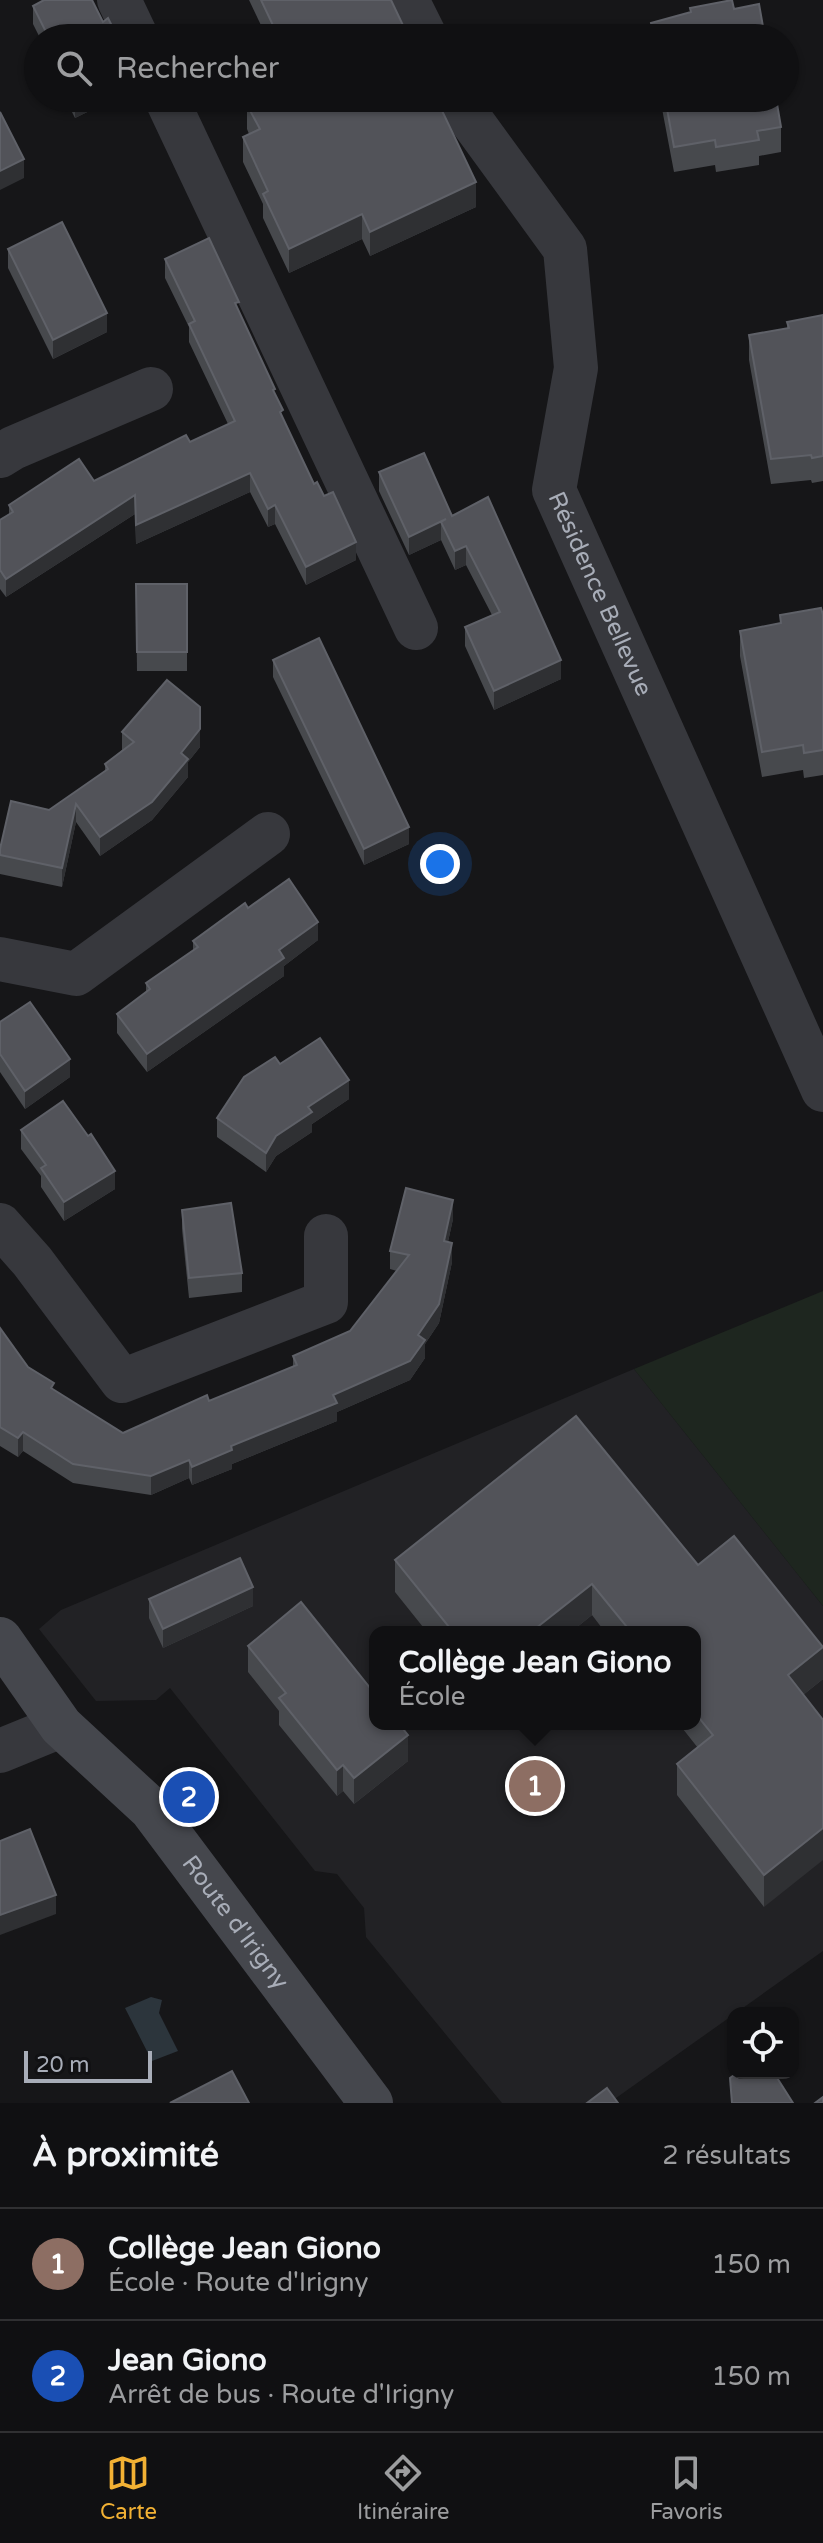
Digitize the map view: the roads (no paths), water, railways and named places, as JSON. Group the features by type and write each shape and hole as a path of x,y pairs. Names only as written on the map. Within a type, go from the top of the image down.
{"street":[{"path":"119,0 130,24"},
{"path":"407,0 419,24"},
{"path":"173,112 416,628"},
{"name":"Résidence Bellevue","path":"465,112 565,249 576,368 554,490 823,1090"},
{"path":"0,456 151,389"},
{"path":"0,959 76,974 268,834"},
{"path":"0,1225 32,1261 122,1381 326,1302 326,1236"},
{"name":"Route d'Irigny","path":"0,1639 61,1726 151,1809 371,2103"},
{"path":"0,1751 61,1726"}],"place":[{"name":"Collège Jean Giono","path":"535,1786"},
{"name":"Jean Giono","path":"189,1797"}]}
